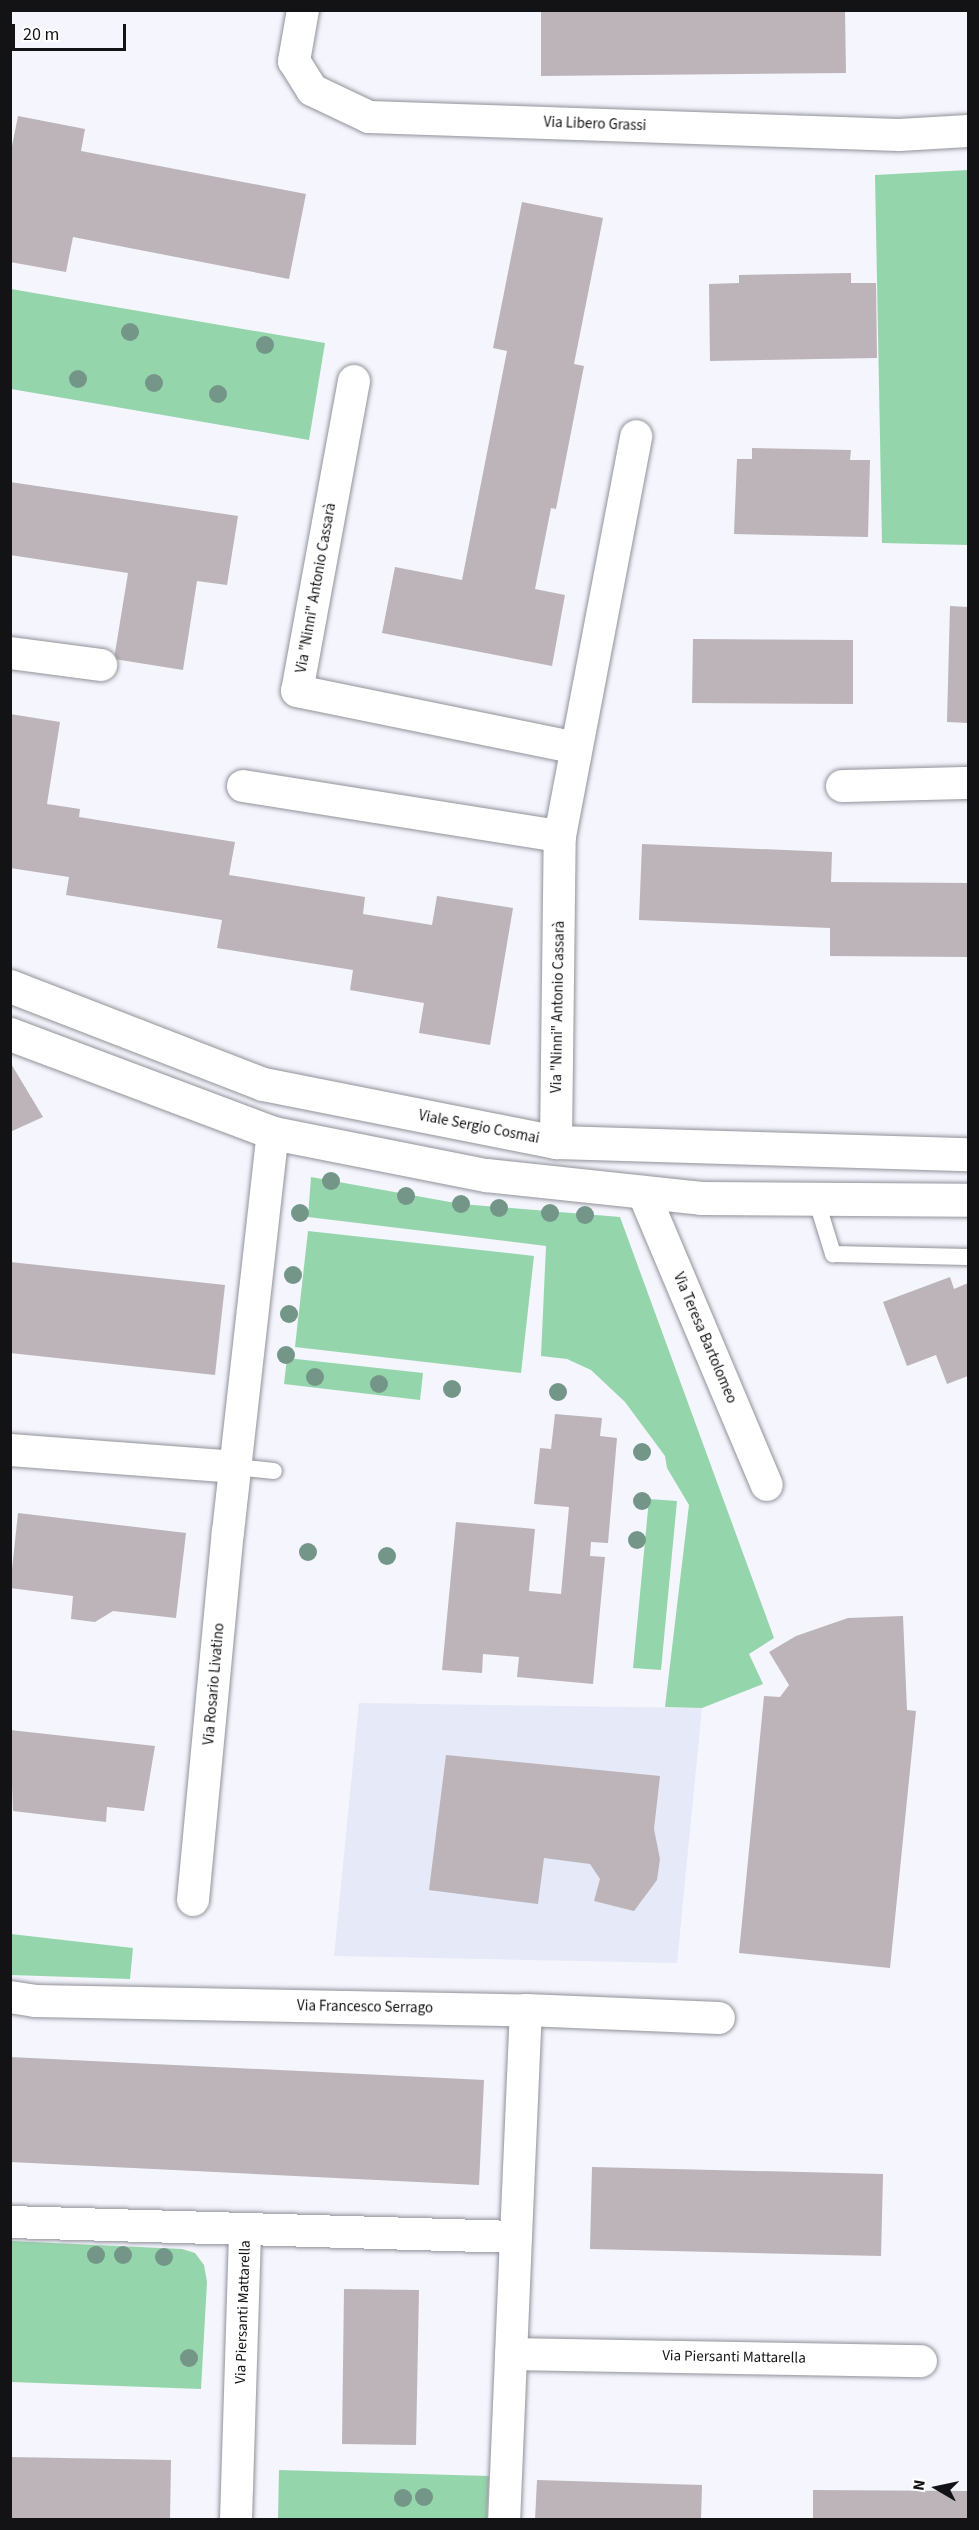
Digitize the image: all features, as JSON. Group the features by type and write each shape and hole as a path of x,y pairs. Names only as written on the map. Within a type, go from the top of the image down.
{"street":[{"name":"Via Libero Grassi","path":"303,10 294,60 312,90 369,117 899,135 969,131"},
{"name":"Via \"Ninni\" Antonio Cassarà","path":"354,381 297,691 576,748"},
{"name":"Via \"Ninni\" Antonio Cassarà","path":"556,1142 560,836 636,436"},
{"path":"10,653 101,665"},
{"path":"842,786 969,783"},
{"path":"243,786 560,836"},
{"name":"Viale Sergio Cosmai","path":"10,986 263,1084 556,1142 969,1154"},
{"path":"10,1034 273,1133 486,1175 701,1198 969,1200"},
{"name":"Via Rosario Livatino","path":"193,1900 236,1467 273,1133"},
{"name":"Via Teresa Bartolomeo","path":"643,1192 767,1485"},
{"path":"10,1450 236,1467"},
{"name":"Via Francesco Serrago","path":"10,1997 35,2001 526,2010 719,2018"},
{"path":"504,2520 526,2010"},
{"name":"Via Piersanti Mattarella","path":"10,2222 245,2232 236,2520"},
{"path":"245,2232 516,2237"},
{"name":"Via Piersanti Mattarella","path":"511,2354 921,2361"}],"lane":[{"path":"816,1199 833,1254 969,1257"},
{"path":"236,1467 274,1471"}],"shaded area":[{"path":"359,1703 702,1708 677,1963 334,1956"}],"green space":[{"path":"968,170 968,545 882,543 875,175"},
{"path":"11,289 325,343 309,440 11,389"},
{"path":"311,1177 461,1204 620,1217 774,1638 749,1654 763,1684 702,1708 665,1707 689,1505 667,1468 665,1456 625,1402 591,1370 567,1359 541,1356 546,1246 308,1217"},
{"path":"308,1231 534,1256 521,1373 295,1347"},
{"path":"287,1358 423,1373 420,1400 284,1384"},
{"path":"649,1499 677,1501 661,1670 633,1668"},
{"path":"11,1934 133,1948 130,1979 11,1975"},
{"path":"11,2241 182,2249 195,2253 204,2265 207,2282 201,2389 11,2382"},
{"path":"279,2470 489,2476 487,2519 278,2519"}],"building":[{"path":"541,10 845,10 846,73 541,76"},
{"path":"18,116 85,129 81,151 306,194 289,279 73,237 66,272 10,262 10,156"},
{"path":"522,202 603,218 574,364 584,366 556,509 551,508 535,589 565,595 552,666 382,633 395,567 462,580 507,351 493,348"},
{"path":"851,273 851,283 876,283 877,358 710,361 709,284 739,283 739,275"},
{"path":"752,448 851,450 850,460 870,460 868,537 734,534 737,459 752,459"},
{"path":"10,482 238,516 227,585 197,581 183,670 114,659 128,573 10,555"},
{"path":"950,606 968,607 968,723 947,722"},
{"path":"693,639 853,640 853,704 692,703"},
{"path":"10,714 60,722 47,804 80,809 79,817 235,842 229,875 365,897 363,914 432,925 437,896 513,908 490,1045 419,1033 424,1003 350,990 353,970 217,948 222,920 66,895 69,877 10,868"},
{"path":"642,844 832,852 831,882 968,883 968,957 830,956 830,928 639,920"},
{"path":"10,1062 43,1117 10,1132"},
{"path":"10,1262 225,1285 215,1375 10,1353"},
{"path":"950,1277 954,1289 968,1283 968,1376 947,1384 936,1355 907,1366 883,1302"},
{"path":"555,1414 602,1418 600,1436 617,1438 608,1543 591,1542 590,1556 605,1557 593,1684 517,1677 519,1657 483,1654 482,1673 442,1670 456,1522 535,1529 529,1591 561,1594 569,1507 534,1504 540,1448 551,1449"},
{"path":"18,1513 186,1533 176,1618 113,1611 95,1622 71,1619 73,1596 10,1588"},
{"path":"903,1616 907,1710 916,1711 890,1968 739,1953 764,1696 780,1697 789,1685 769,1652 796,1636 848,1618"},
{"path":"10,1730 155,1746 144,1811 107,1807 106,1822 13,1811"},
{"path":"446,1755 660,1776 654,1829 660,1859 657,1880 634,1911 594,1901 600,1879 590,1864 544,1858 538,1904 429,1890"},
{"path":"10,2057 484,2080 479,2185 10,2162"},
{"path":"592,2167 883,2174 881,2256 590,2249"},
{"path":"344,2289 419,2290 416,2445 342,2444"},
{"path":"10,2457 171,2460 170,2520 10,2520"},
{"path":"537,2480 702,2485 701,2520 535,2520"},
{"path":"813,2490 968,2491 968,2520 813,2520"}]}
